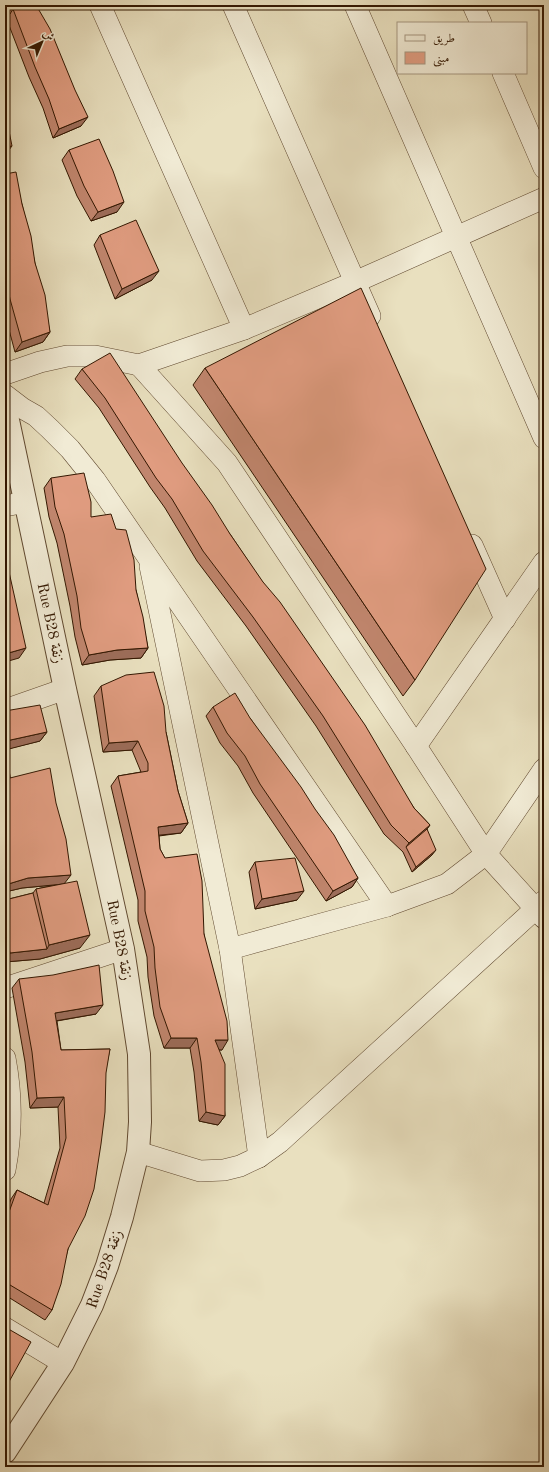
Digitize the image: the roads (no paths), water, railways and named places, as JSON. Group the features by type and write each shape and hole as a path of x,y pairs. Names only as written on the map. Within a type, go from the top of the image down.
{"street":[{"path":"100,5 244,329"},
{"path":"233,5 377,332"},
{"path":"355,5 544,438"},
{"path":"474,5 481,22"},
{"path":"503,74 544,168"},
{"path":"5,374 40,362 67,356 95,356 139,364 244,329 355,282 544,198"},
{"path":"138,1152 200,1171 224,1170 240,1166 258,1157 280,1142 287,1134 541,909 486,854 416,746 227,463 139,364"},
{"path":"5,395 22,408 36,416 70,449 96,480 266,732 386,906"},
{"name":"Rue B28 زنقة","path":"5,406 15,504 65,689 123,949 139,1054 140,1122 138,1152 108,1266 92,1305 63,1363 7,1443"},
{"path":"464,526 505,619"},
{"path":"148,556 230,949 258,1157"},
{"path":"416,746 544,562"},
{"path":"5,710 65,689"},
{"path":"230,949 386,906 447,884 486,854 544,769"},
{"path":"5,988 123,949"},
{"path":"5,1058 11,1126 5,1170"},
{"path":"5,1328 63,1363"}]}
